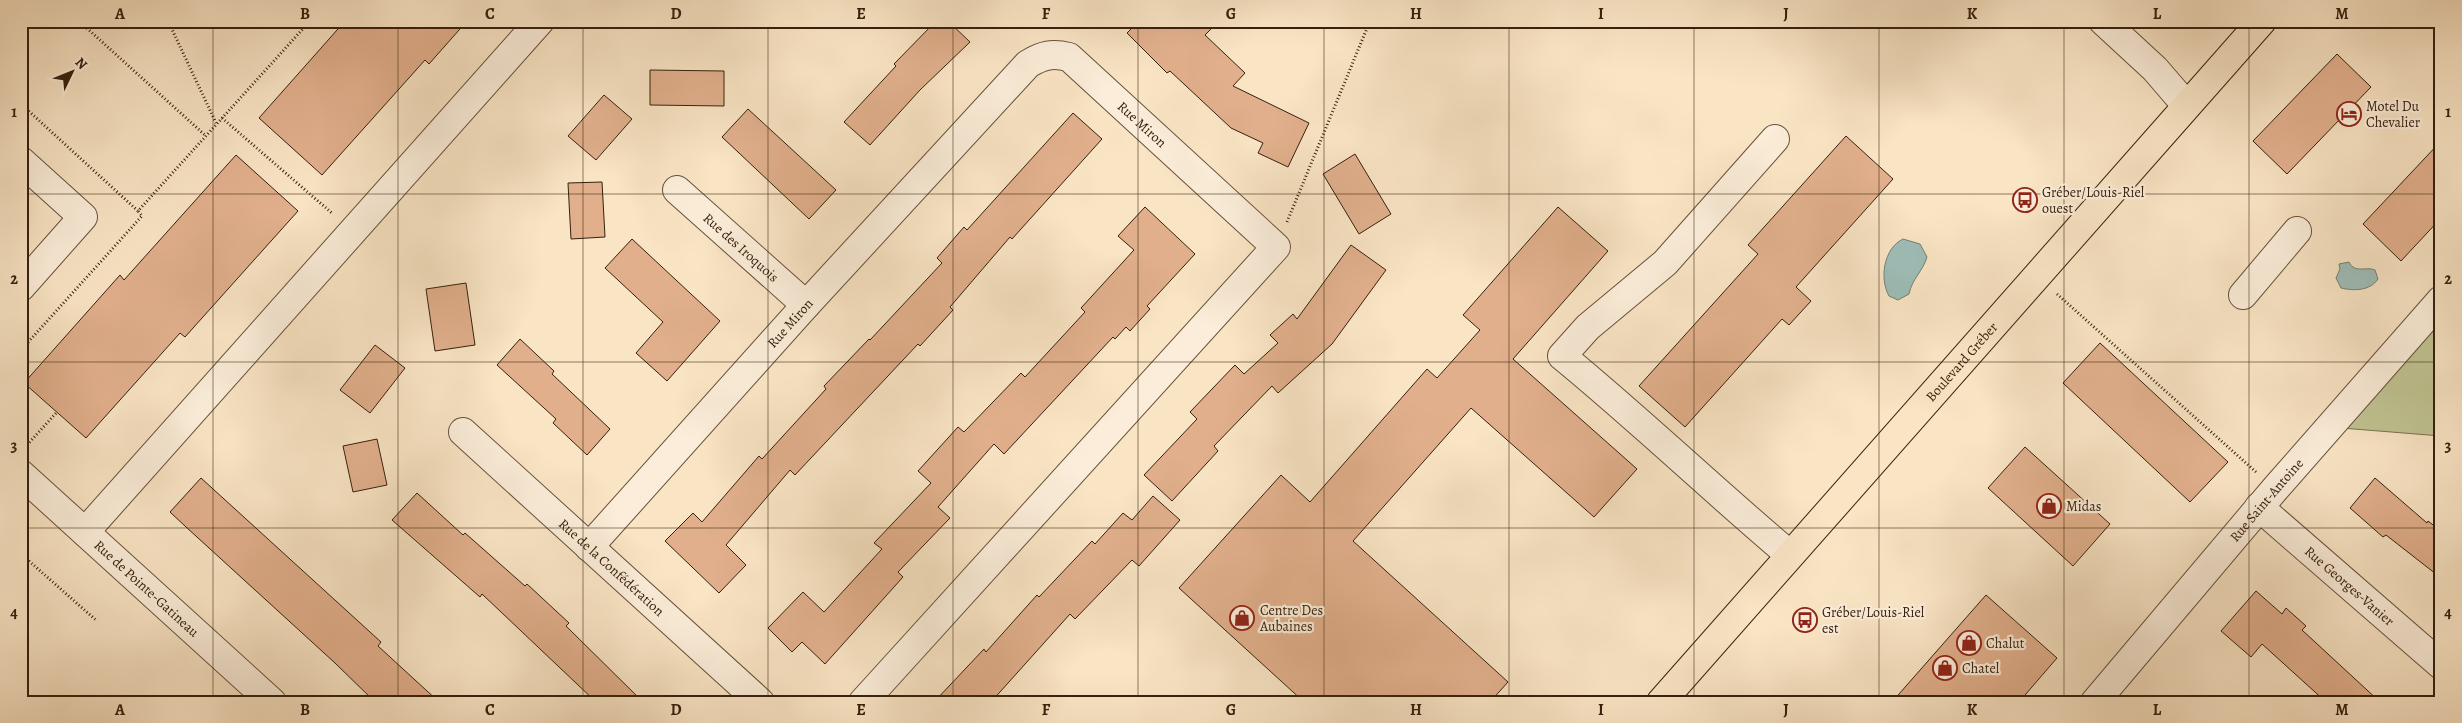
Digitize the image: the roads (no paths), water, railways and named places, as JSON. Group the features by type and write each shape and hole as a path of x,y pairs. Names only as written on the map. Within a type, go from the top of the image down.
{"main road":[{"name":"Boulevard Gréber","path":"1661,702 2262,21"}],"street":[{"path":"85,532 540,21"},
{"path":"2103,21 2154,69 2186,105"},
{"name":"Rue Miron","path":"589,547 806,305 1028,64 1042,56 1054,53 1069,57 1276,247 863,702"},
{"path":"1775,139 1665,264 1588,327 1562,356 1609,395 1711,488 1790,555"},
{"path":"21,161 83,217 21,287"},
{"name":"Rue des Iroquois","path":"677,190 806,305"},
{"path":"2243,295 2296,231"},
{"name":"Rue Saint-Antoine","path":"2094,702 2267,498 2441,300"},
{"name":"Rue de la Confédération","path":"463,432 760,702"},
{"name":"Rue de Pointe-Gatineau","path":"21,474 272,702"},
{"name":"Rue Georges-Vanier","path":"2267,498 2441,665"}],"water":[{"path":"1903,239 1920,244 1927,257 1909,294 1898,300 1889,296 1884,281 1884,272 1891,249"},
{"path":"2349,262 2351,266 2357,269 2375,270 2378,279 2366,288 2351,290 2341,288 2336,278 2340,269 2339,264"}],"place":[{"name":"Motel Du Chevalier","path":"2349,114"},
{"name":"Gréber/Louis-Riel ouest","path":"2025,200"},
{"name":"Midas","path":"2049,506"},
{"name":"Centre Des Aubaines","path":"1242,618"},
{"name":"Gréber/Louis-Riel est","path":"1805,620"},
{"name":"Chalut","path":"1969,643"},
{"name":"Chatel","path":"1945,668"}]}
